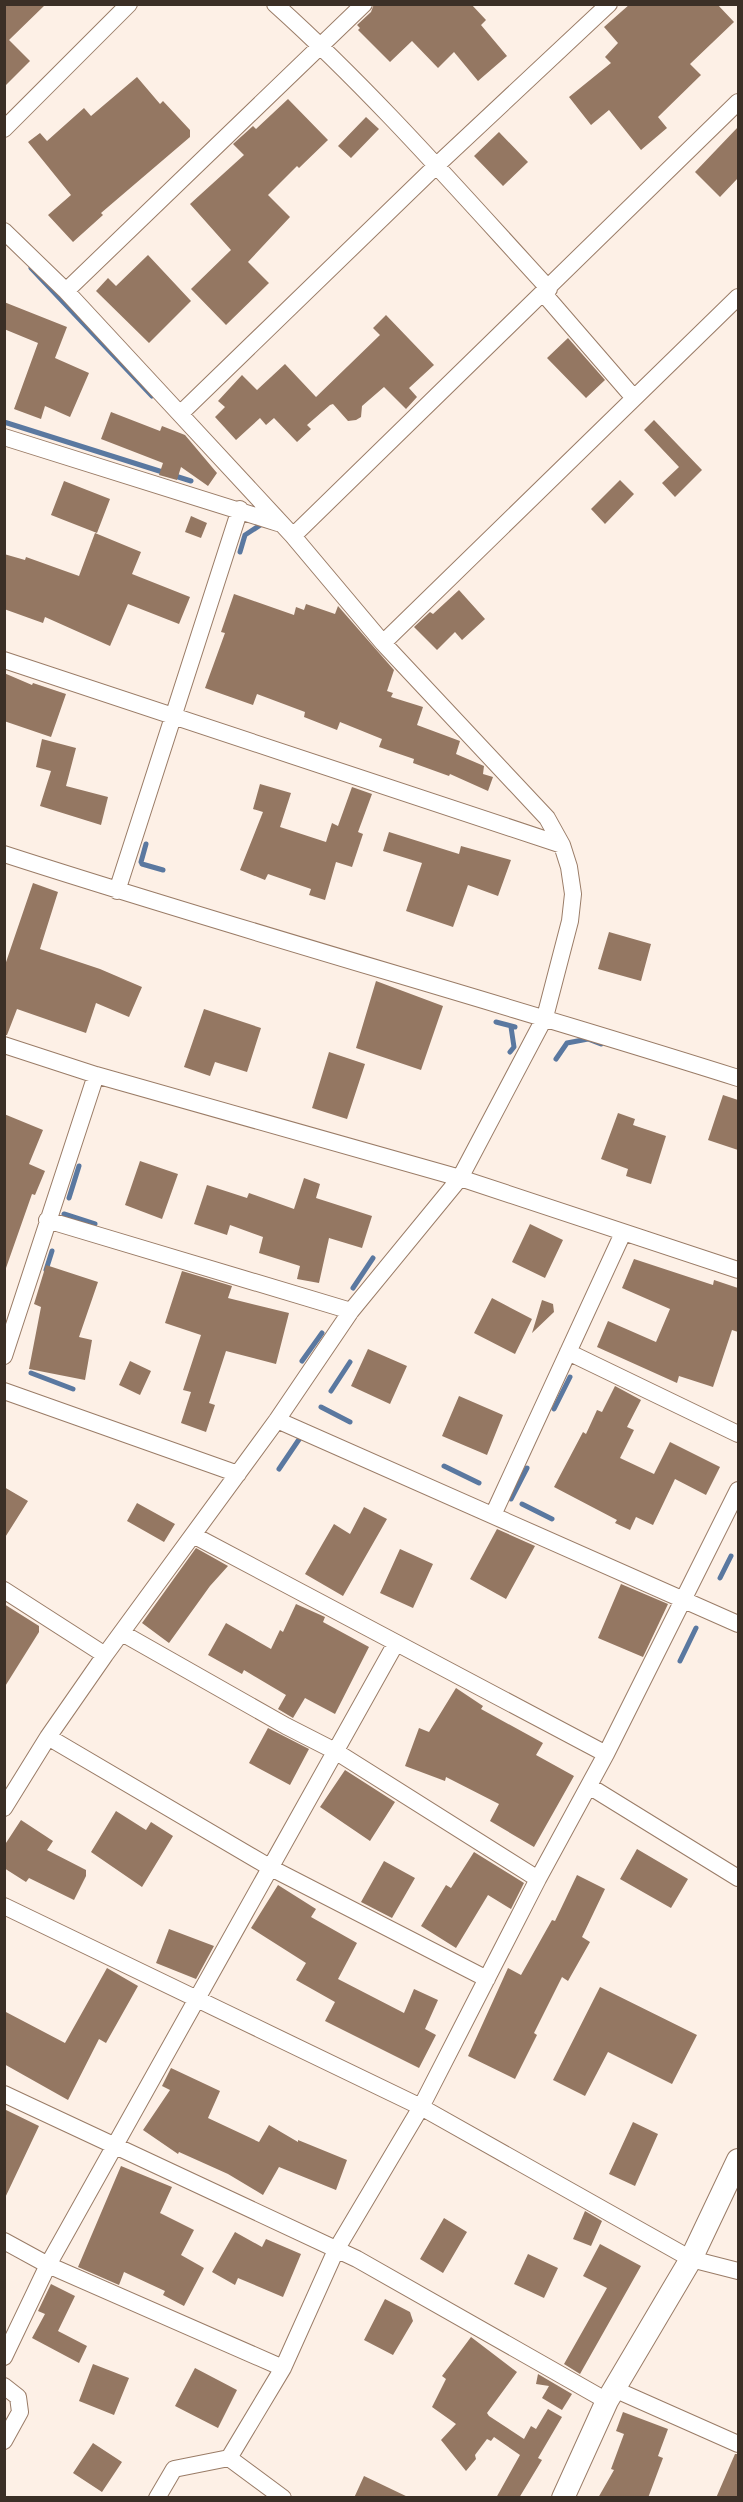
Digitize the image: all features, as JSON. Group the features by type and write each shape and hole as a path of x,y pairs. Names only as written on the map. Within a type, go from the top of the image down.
{"main road":[{"path":"563,2498 611,2395 692,2259 738,2160"}],"street":[{"path":"4,129 129,4"},
{"path":"275,4 321,45 437,165 546,291 634,398"},
{"path":"66,291 364,4"},
{"path":"180,414 437,165 609,4"},
{"path":"293,536 738,102"},
{"path":"4,231 66,291 293,536 383,643 547,818 562,845 569,867 573,894 570,921 545,1017 460,1178 351,1311 277,1420 105,1655 6,1802"},
{"path":"383,643 738,297"},
{"path":"4,437 240,509 281,524"},
{"path":"117,891 240,509"},
{"path":"4,660 562,845"},
{"path":"4,854 117,891 545,1017 738,1078"},
{"path":"4,1045 96,1075 460,1178 738,1270"},
{"path":"4,1356 96,1075"},
{"path":"48,1220 351,1311"},
{"path":"492,1515 623,1233"},
{"path":"568,1352 738,1434"},
{"path":"4,1391 238,1474"},
{"path":"277,1420 738,1624"},
{"path":"157,2498 174,2469 229,2458 283,2368 336,2250 421,2107 538,1879 606,1754 738,1490"},
{"path":"193,1535 606,1754"},
{"path":"4,1590 105,1655"},
{"path":"122,1633 286,1726 336,1751 538,1879"},
{"path":"4,2357 48,2265 396,1643"},
{"path":"48,1737 271,1868 487,1979"},
{"path":"589,1786 738,1878"},
{"path":"4,1906 421,2107 692,2259 738,2271"},
{"path":"4,2094 384,2273 611,2395 738,2444"},
{"path":"4,2241 48,2265 283,2368"},
{"path":"4,2386 18,2397 20,2412 4,2441"},
{"path":"229,2458 283,2498"}],"building":[{"path":"4,4 46,4 9,40 30,61 4,87"},
{"path":"374,4 471,4 486,20 481,25 507,56 478,81 454,52 438,68 412,41 390,62 358,30 360,28 357,25 371,12"},
{"path":"630,4 717,4 734,22 690,64 701,75 658,117 667,128 641,150 609,110 591,125 569,97 611,63 605,57 618,43 604,27"},
{"path":"137,77 160,104 163,101 190,130 190,137 101,213 103,215 73,242 48,215 71,195 28,142 40,133 47,141 84,108 91,116"},
{"path":"288,99 328,140 268,195 290,217 248,262 269,283 226,325 191,289 231,250 190,204 244,155 233,144 253,126 256,129"},
{"path":"366,117 379,129 351,158 338,146"},
{"path":"738,127 738,178 720,197 695,172"},
{"path":"499,132 528,162 503,186 474,156"},
{"path":"148,255 191,301 149,343 96,291 108,278 116,286"},
{"path":"4,302 67,327 55,358 89,373 70,417 45,406 41,419 14,409 38,343 4,329"},
{"path":"386,315 434,365 409,388 417,397 406,409 384,387 362,406 361,417 356,420 348,421 333,404 330,405 307,425 311,429 297,442 274,418 266,425 260,418 236,440 215,417 225,407 218,401 242,375 257,390 285,364 316,397 380,335 373,328"},
{"path":"568,338 605,380 586,398 547,358"},
{"path":"111,412 160,431 162,426 185,435 217,473 208,486 181,467 177,480 159,475 163,463 101,439"},
{"path":"654,420 702,470 675,497 662,483 679,467 644,430"},
{"path":"620,480 634,494 605,524 591,509"},
{"path":"64,481 110,499 97,533 51,515"},
{"path":"191,516 207,523 201,538 185,532"},
{"path":"95,533 141,552 132,574 190,597 179,624 128,604 110,646 45,617 43,623 4,609 4,554 25,560 26,557 79,576"},
{"path":"459,590 485,619 462,640 455,632 437,650 414,627 430,612 433,614"},
{"path":"234,594 294,615 296,607 304,610 306,604 335,614 338,606 394,670 387,691 393,693 391,697 423,707 417,725 460,741 456,754 484,766 483,774 493,777 488,791 450,774 449,776 413,763 414,759 379,747 382,739 340,722 337,730 304,717 305,712 257,694 253,705 205,688 225,633 221,632"},
{"path":"4,673 32,685 33,683 66,694 51,737 4,721"},
{"path":"42,739 76,748 66,786 108,797 101,825 40,806 51,771 36,767"},
{"path":"260,784 291,793 280,827 326,842 332,823 338,826 352,787 372,794 358,832 363,834 352,867 336,862 325,900 309,895 311,889 268,874 265,880 240,870 263,812 253,809"},
{"path":"389,832 459,854 461,846 511,860 498,896 468,885 453,927 406,911 422,863 383,851"},
{"path":"33,883 58,892 40,949 100,969 142,987 129,1017 96,1003 86,1033 17,1009 7,1035 4,1035 4,968"},
{"path":"609,932 651,944 641,981 598,969"},
{"path":"376,981 443,1006 421,1070 356,1048"},
{"path":"204,1009 261,1028 247,1072 215,1062 210,1076 184,1067"},
{"path":"329,1052 365,1064 347,1119 312,1108"},
{"path":"723,1095 738,1100 738,1150 708,1140"},
{"path":"618,1113 635,1119 633,1125 666,1136 651,1184 626,1176 628,1169 601,1159"},
{"path":"4,1114 43,1130 29,1164 45,1171 35,1195 32,1194 6,1268"},
{"path":"140,1161 178,1174 162,1219 125,1205"},
{"path":"304,1178 320,1184 316,1198 372,1216 362,1248 329,1238 319,1283 297,1279 300,1266 259,1253 263,1237 230,1225 227,1235 194,1224 207,1185 247,1198 249,1193 294,1209"},
{"path":"530,1224 563,1240 545,1278 512,1262"},
{"path":"634,1259 713,1285 714,1280 738,1288 738,1332 732,1330 713,1387 679,1376 677,1383 597,1347 608,1321 656,1342 670,1309 622,1288"},
{"path":"46,1265 98,1282 79,1337 92,1340 85,1380 29,1369 41,1307 34,1304"},
{"path":"182,1271 232,1286 228,1298 289,1313 276,1364 226,1351 209,1403 215,1405 206,1432 181,1423 191,1392 183,1390 201,1335 165,1323"},
{"path":"492,1298 532,1319 515,1354 474,1333"},
{"path":"542,1300 553,1304 554,1312 532,1333"},
{"path":"368,1349 407,1366 390,1404 351,1386"},
{"path":"130,1361 151,1371 140,1395 119,1385"},
{"path":"615,1386 641,1400 627,1427 634,1430 620,1458 654,1474 670,1442 720,1467 706,1495 675,1479 653,1525 636,1517 630,1530 615,1523 617,1520 554,1487 583,1432 586,1434 597,1410 602,1412"},
{"path":"459,1396 503,1415 487,1455 442,1436"},
{"path":"4,1487 28,1501 4,1539"},
{"path":"137,1503 175,1524 164,1542 127,1521"},
{"path":"364,1507 387,1519 343,1596 305,1574 334,1524 350,1534"},
{"path":"497,1529 535,1546 506,1599 470,1579"},
{"path":"196,1548 228,1566 210,1586 169,1643 142,1623"},
{"path":"400,1549 433,1564 413,1608 380,1593"},
{"path":"621,1584 668,1604 643,1657 598,1638"},
{"path":"4,1604 39,1626 39,1632 4,1688"},
{"path":"296,1604 325,1617 323,1622 369,1647 335,1714 305,1698 293,1718 278,1709 286,1695 244,1670 242,1674 208,1655 226,1623 271,1649 280,1630 283,1632"},
{"path":"456,1688 483,1706 481,1709 543,1743 536,1755 574,1776 534,1847 490,1821 499,1804 446,1777 445,1781 405,1766 419,1728 429,1732"},
{"path":"268,1728 309,1749 290,1785 249,1763"},
{"path":"345,1770 395,1802 370,1841 320,1807"},
{"path":"116,1811 146,1830 151,1822 173,1836 142,1887 91,1852"},
{"path":"21,1820 53,1841 47,1850 86,1870 86,1876 74,1900 29,1878 26,1882 4,1868 4,1846"},
{"path":"637,1849 688,1879 671,1908 620,1879"},
{"path":"474,1852 524,1883 511,1909 488,1895 456,1948 421,1926 446,1885 451,1888"},
{"path":"384,1861 415,1878 392,1918 361,1902"},
{"path":"577,1875 605,1889 582,1937 590,1942 568,1981 562,1977 534,2033 537,2035 515,2079 468,2056 508,1968 521,1975 552,1920 555,1921"},
{"path":"278,1885 316,1909 311,1917 357,1943 338,1979 404,2013 414,1989 438,2000 425,2029 436,2035 419,2068 325,2021 335,2002 296,1980 306,1963 251,1928"},
{"path":"169,1929 214,1946 196,1979 156,1963"},
{"path":"107,1968 138,1986 106,2043 99,2039 68,2100 4,2064 4,2011 65,2043"},
{"path":"600,1987 697,2035 672,2084 608,2052 585,2096 553,2080"},
{"path":"171,2068 220,2091 208,2118 259,2142 269,2125 298,2142 298,2140 347,2160 336,2190 279,2167 263,2195 228,2174 179,2152 178,2154 143,2130 170,2090 162,2086"},
{"path":"4,2109 39,2126 4,2200"},
{"path":"633,2122 658,2134 635,2186 609,2174"},
{"path":"121,2166 172,2187 160,2213 194,2230 181,2255 204,2268 184,2306 163,2295 165,2291 124,2272 119,2285 78,2267"},
{"path":"585,2211 602,2221 591,2246 573,2239"},
{"path":"444,2218 467,2232 443,2273 420,2259"},
{"path":"235,2232 262,2247 266,2239 301,2254 283,2297 238,2278 235,2285 212,2272"},
{"path":"600,2244 641,2266 580,2374 564,2364 607,2288 583,2276"},
{"path":"528,2254 558,2268 544,2298 514,2284"},
{"path":"51,2284 75,2296 58,2331 87,2346 79,2363 32,2338 45,2314 38,2311"},
{"path":"385,2299 410,2312 413,2321 393,2355 364,2340"},
{"path":"471,2337 517,2372 487,2413 489,2416 524,2439 531,2426 536,2429 548,2409 562,2417 538,2458 542,2460 519,2498 496,2498 520,2455 494,2437 491,2441 487,2439 466,2471 441,2440 456,2424 432,2407 446,2379 442,2376"},
{"path":"93,2364 129,2378 114,2415 79,2401"},
{"path":"195,2368 237,2390 218,2428 175,2406"},
{"path":"538,2374 572,2394 562,2410 542,2398 549,2386 536,2384"},
{"path":"623,2412 668,2429 658,2456 663,2458 648,2498 598,2498 614,2470 611,2469 624,2434 616,2431"},
{"path":"93,2443 122,2462 102,2492 73,2473"},
{"path":"735,2454 738,2454 738,2498 716,2498"},
{"path":"364,2476 410,2498 354,2498"}],"waterway":[{"path":"31,268 152,396"},
{"path":"4,422 191,481"},
{"path":"240,552 245,535 265,522"},
{"path":"141,862 146,844"},
{"path":"142,864 163,870"},
{"path":"496,1022 515,1027"},
{"path":"510,1052 514,1047 511,1027"},
{"path":"556,1059 567,1043 588,1039 601,1044"},
{"path":"69,1198 79,1166"},
{"path":"64,1214 95,1224"},
{"path":"46,1270 52,1251"},
{"path":"353,1288 373,1258"},
{"path":"302,1361 322,1333"},
{"path":"331,1391 350,1362"},
{"path":"31,1373 73,1389"},
{"path":"554,1409 570,1377"},
{"path":"321,1407 350,1422"},
{"path":"279,1469 302,1435"},
{"path":"444,1466 479,1483"},
{"path":"511,1499 527,1468"},
{"path":"522,1504 552,1519"},
{"path":"720,1578 731,1556"},
{"path":"680,1661 696,1628"}]}
